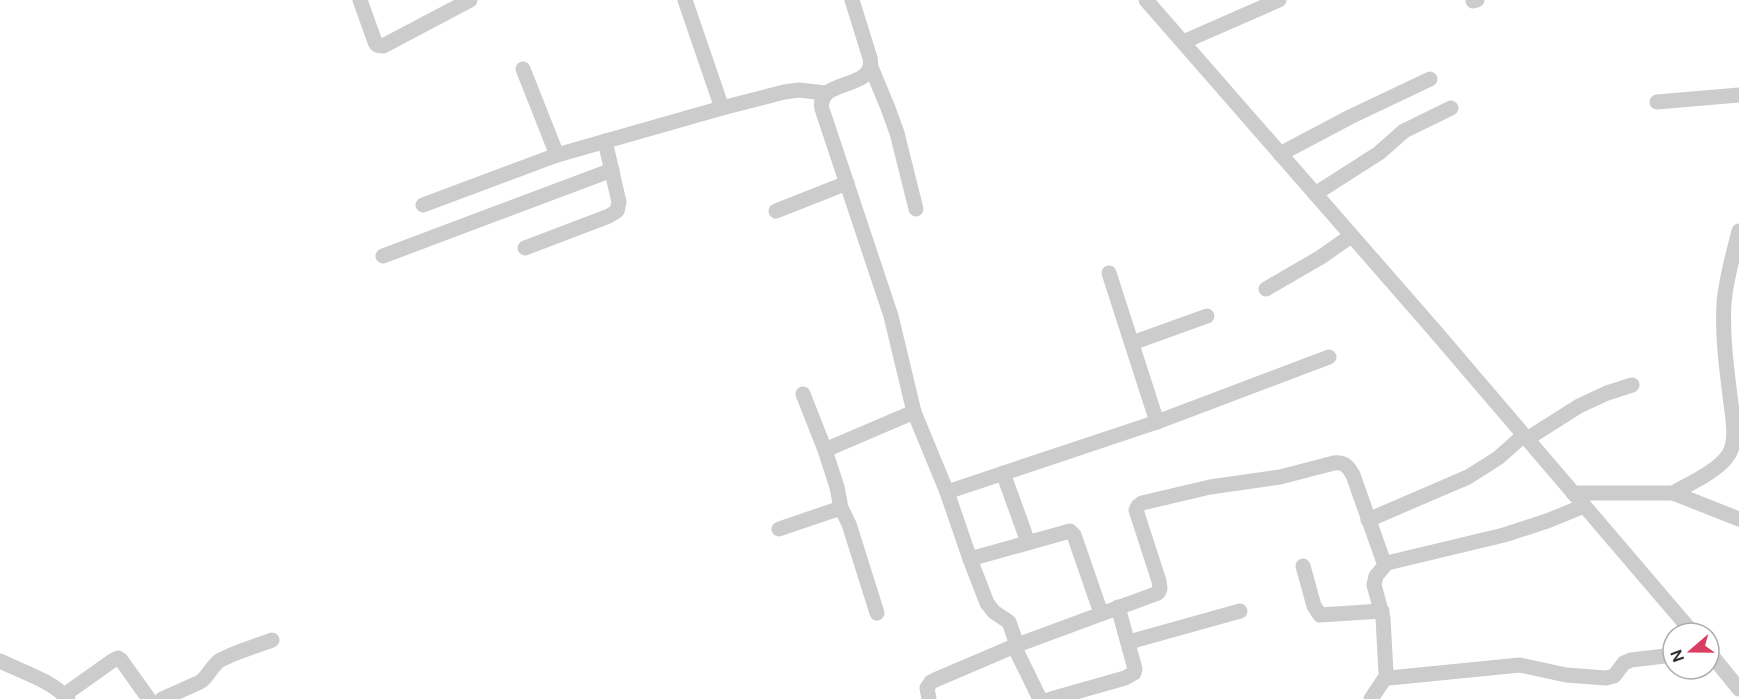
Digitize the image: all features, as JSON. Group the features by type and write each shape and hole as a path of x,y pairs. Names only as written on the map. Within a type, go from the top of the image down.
{"street":[{"path":"360,0 375,42 380,46 470,0"},
{"path":"685,0 722,108"},
{"path":"852,0 871,67 897,133 916,209"},
{"path":"1146,0 1683,621"},
{"path":"1183,42 1279,0"},
{"path":"423,205 558,155 722,108 784,92 799,90 825,93 863,76 870,71 871,67"},
{"path":"523,69 558,155"},
{"path":"1280,154 1430,79"},
{"path":"825,93 821,100 822,109 891,316 914,412 987,603 1011,625 1015,646 1038,697 1042,699"},
{"path":"1657,102 1739,95"},
{"path":"1315,194 1379,153 1404,131 1451,108"},
{"path":"525,248 617,211 619,202 605,141"},
{"path":"383,256 612,171"},
{"path":"776,211 847,183"},
{"path":"1673,494 1724,460 1733,445 1736,431 1725,358 1724,304 1726,285 1739,231"},
{"path":"1266,289 1321,257 1351,236"},
{"path":"1109,273 1157,422"},
{"path":"1132,343 1207,316"},
{"path":"946,492 1157,422 1329,357"},
{"path":"1368,520 1468,477 1526,437 1579,406 1632,385"},
{"path":"803,394 825,450 877,613"},
{"path":"825,450 914,412"},
{"path":"929,699 927,688 931,682 1015,646 1156,594 1160,589 1160,581 1136,510 1142,503 1210,488 1280,477 1339,463 1347,465 1350,469 1383,560 1387,563"},
{"path":"1002,473 1028,542"},
{"path":"1573,493 1673,494 1739,519"},
{"path":"1371,699 1387,675 1382,611 1374,585 1376,576 1387,563 1504,535 1584,506"},
{"path":"779,529 842,508"},
{"path":"969,559 1068,530 1072,531 1101,613"},
{"path":"1303,566 1314,606 1320,615 1382,611"},
{"path":"1051,699 1130,675 1135,669 1118,607"},
{"path":"1128,642 1240,611"},
{"path":"162,699 200,682 223,659 272,640"},
{"path":"1387,675 1391,679 1520,665 1566,675 1606,678 1614,676 1624,663 1631,660 1661,656"},
{"path":"0,661 41,680 66,697 118,658 149,699"},
{"path":"1721,667 1739,689"}]}
